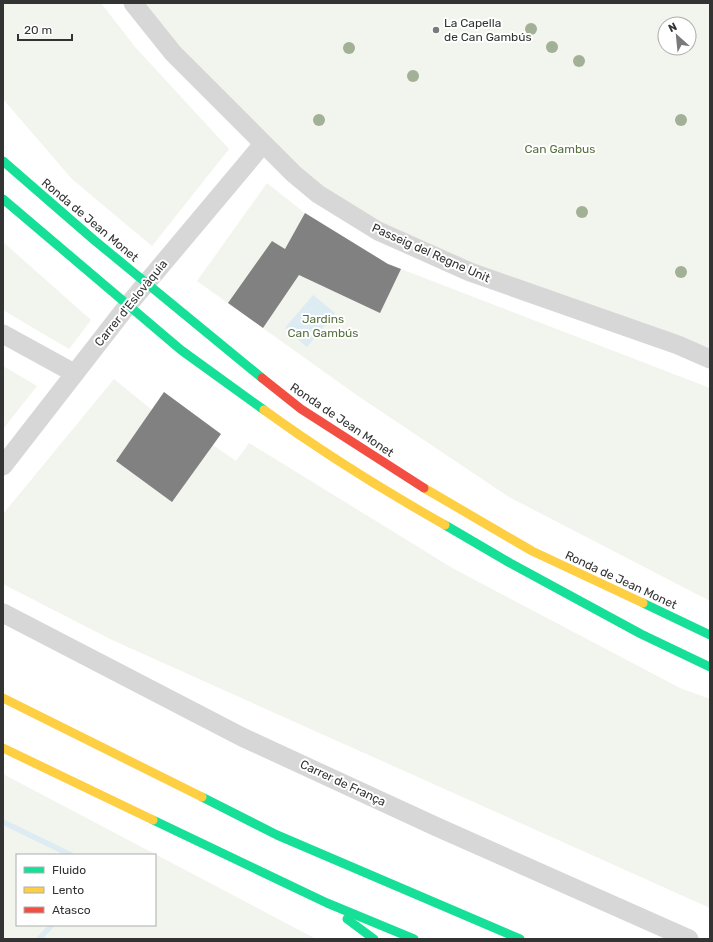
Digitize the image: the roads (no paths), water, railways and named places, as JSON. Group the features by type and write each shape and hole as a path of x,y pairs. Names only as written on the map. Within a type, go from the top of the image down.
{"main road":[{"name":"Ronda de Jean Monet","path":"3,161 94,240 301,409 427,490 532,551 710,635"},
{"path":"3,199 181,350 292,430 415,508 510,563 641,634 710,667"},
{"path":"3,698 277,834 520,939"},
{"path":"3,748 327,903 382,924 414,939"},
{"path":"327,903 374,939"}],"street":[{"name":"Passeig del Regne Unit","path":"133,3 173,53 263,144 294,174 318,194 378,231 470,272 678,345 710,360"},
{"name":"Carrer d'Eslovàquia","path":"3,466 128,305 263,144"},
{"path":"3,334 74,373"},
{"name":"Carrer de França","path":"3,613 242,737 437,827 689,939"}],"waterway":[{"path":"3,822 69,854"},
{"path":"39,939 51,926"}],"place":[{"name":"La Capella de Can Gambús","path":"436,30"}],"park label":[{"name":"Can Gambus","path":"560,149"},
{"name":"Jardins Can Gambús","path":"323,326"}]}
